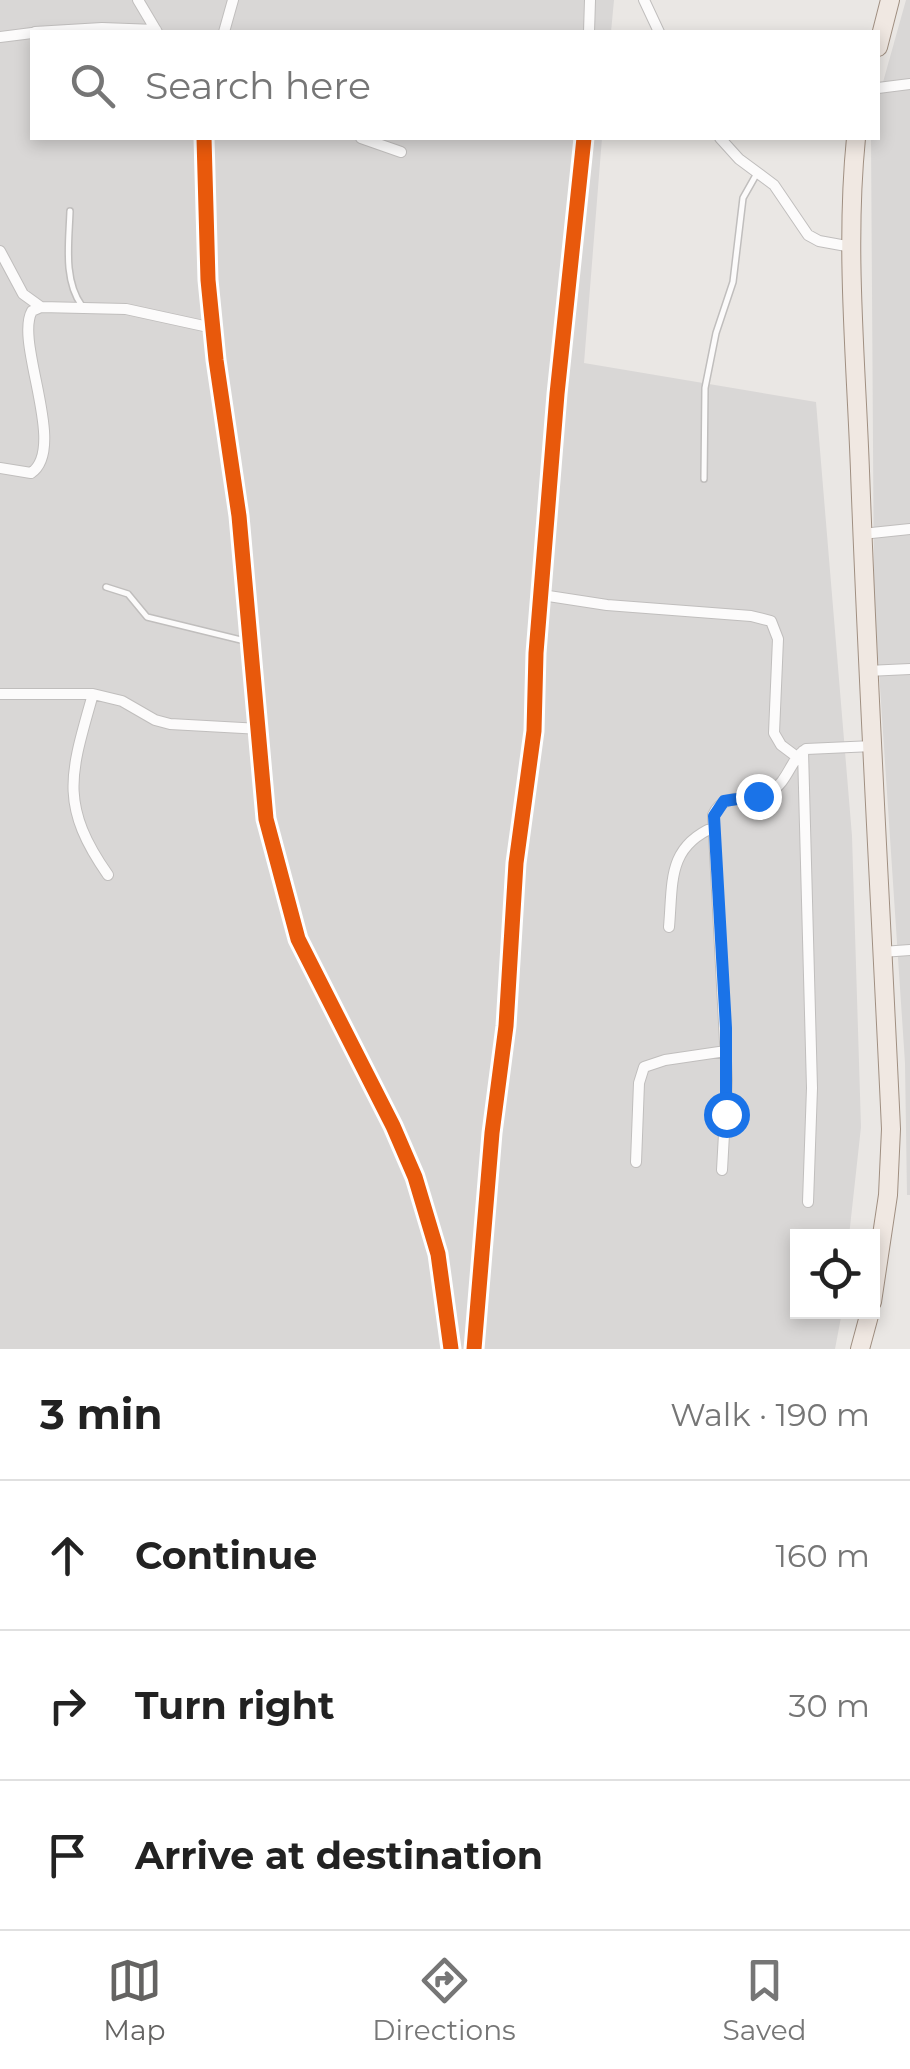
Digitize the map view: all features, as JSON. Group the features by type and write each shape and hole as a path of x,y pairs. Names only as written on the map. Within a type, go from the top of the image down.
{"main road":[{"path":"880,39 890,0"},
{"path":"856,140 851,202 862,534 891,1129 880,1251"},
{"path":"860,1349 868,1319"}],"street":[{"path":"138,0 156,30"},
{"path":"225,30 233,0"},
{"path":"589,30 590,0"},
{"path":"644,0 658,30"},
{"path":"75,30 139,30"},
{"path":"0,36 30,33"},
{"path":"880,88 910,84"},
{"path":"204,140 212,328 230,438 266,820 298,940 394,1126 414,1177 438,1254 452,1349"},
{"path":"367,140 400,152"},
{"path":"474,1349 492,1134 506,1026 516,862 534,731 536,654 557,394 584,140"},
{"path":"722,140 781,194 808,235 852,247"},
{"path":"0,251 23,294 41,307"},
{"path":"0,468 31,473 41,460 44,442 27,322 32,311 41,307 126,309 212,328"},
{"path":"862,534 910,529"},
{"path":"542,594 608,606 752,616 771,621 778,639 774,733 780,744 800,754"},
{"path":"868,671 910,669"},
{"path":"0,694 92,694 122,701 170,724 259,729"},
{"path":"92,694 72,790 79,826 108,875"},
{"path":"722,1170 726,1051 714,816 719,805 731,798 773,790 790,773 800,754 820,746 873,746"},
{"path":"800,754 812,1088 808,1202"},
{"path":"668,927 681,850 714,826"},
{"path":"881,952 910,950"},
{"path":"636,1162 639,1084 644,1067 726,1051"}],"lane":[{"path":"704,479 702,419 710,360 733,282 743,198 758,173"},
{"path":"70,212 70,277 72,289 84,308"},
{"path":"106,586 128,594 143,614 154,620 252,643"}],"shaded area":[{"path":"0,0 614,0 611,30 30,30 30,140 602,140 584,363 816,402 852,836 861,1127 850,1229 790,1229 790,1319 841,1319 835,1349 0,1349"},
{"path":"906,0 910,0 910,1195 874,597 871,140 880,140 880,93"}],"cycle path":[{"path":"204,140 208,280 239,516 266,819 298,939 415,1177 438,1254 451,1349"},
{"path":"474,1349 492,1133 506,1026 516,863 534,731 536,653 557,394 584,140"}],"route":[{"path":"726,1114 726,1028 714,816 724,801 758,796"}]}
